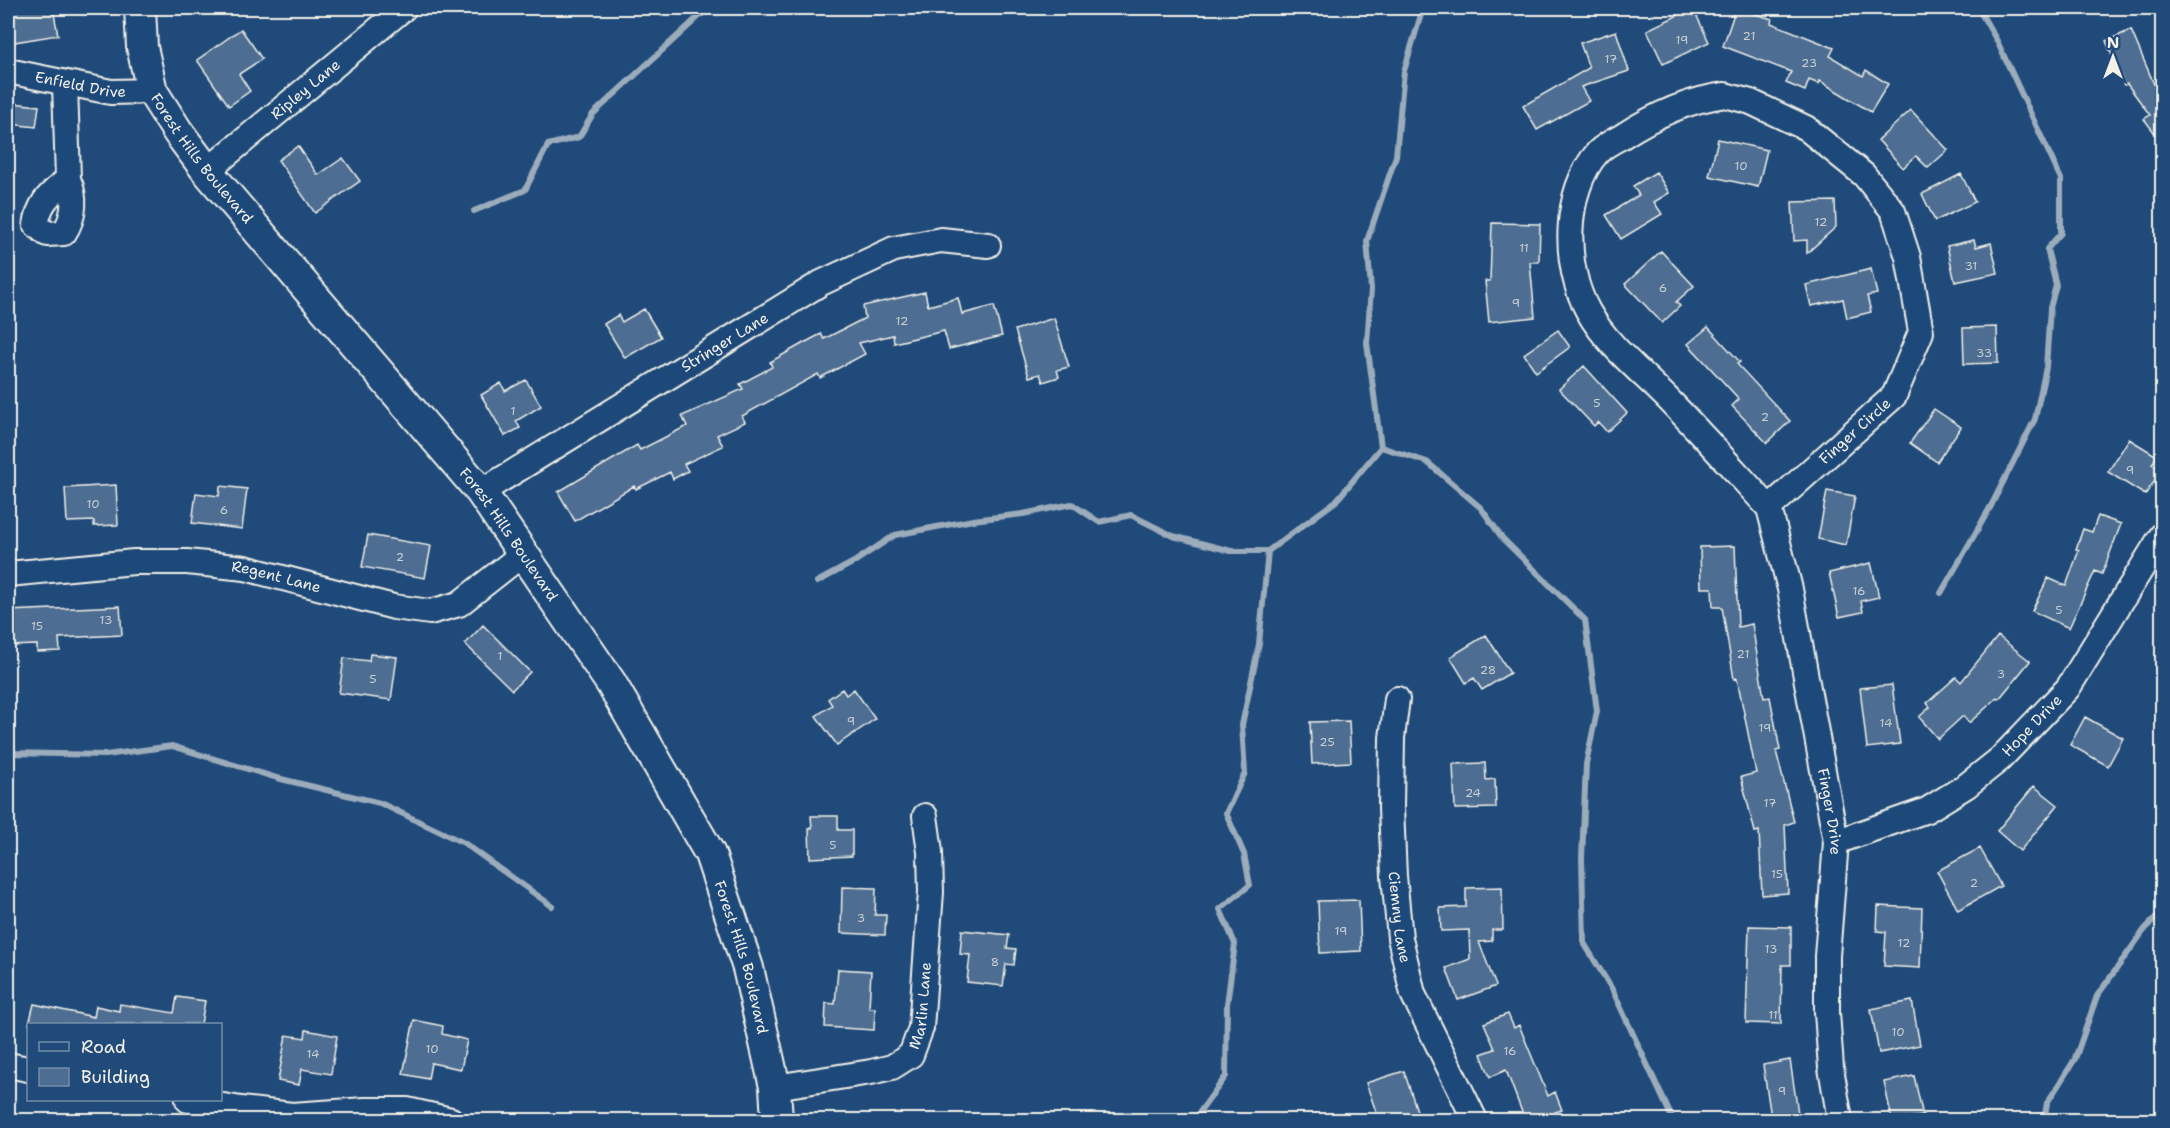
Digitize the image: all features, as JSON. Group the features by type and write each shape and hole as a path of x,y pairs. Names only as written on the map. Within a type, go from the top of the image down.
{"main road":[{"name":"Forest Hills Boulevard","path":"140,8 142,47 152,91 178,132 207,171 481,492 611,683 710,854 748,968 775,1087 777,1120"}],"street":[{"name":"Ripley Lane","path":"207,171 404,8"},
{"name":"Enfield Drive","path":"8,70 111,92 152,91"},
{"path":"65,84 68,179"},
{"name":"Finger Circle","path":"1725,95 1751,102 1806,128 1864,175 1893,211 1908,257 1921,332 1894,396 1769,508 1678,410 1601,332 1587,310 1578,288 1573,263 1570,230 1575,196 1584,172 1599,151 1647,119 1701,98 1725,95"},
{"name":"Stringer Lane","path":"481,492 821,283 894,249 941,240 988,245"},
{"name":"Finger Drive","path":"1769,508 1790,589 1836,842 1827,957 1827,1012 1831,1068 1840,1120"},
{"name":"Hope Drive","path":"1836,842 1927,810 1966,786 2000,759 2068,688 2163,535"},
{"name":"Regent Lane","path":"8,574 134,562 187,562 245,568 394,607 430,612 459,604 524,553"},
{"name":"Ciemny Lane","path":"1397,699 1392,738 1391,808 1400,938 1413,994 1475,1120"},
{"name":"Marlin Lane","path":"775,1087 871,1072 892,1066 910,1055 921,1028 931,892 930,852 925,816"},
{"path":"8,1065 27,1069"},
{"path":"194,1101 292,1115 367,1115 407,1110 451,1120"}],"building":[{"path":"8,8 53,8 58,35 8,43"},
{"path":"1693,8 1709,42 1663,64 1647,30"},
{"path":"1736,8 1772,19 1771,23 1834,48 1830,56 1863,76 1866,70 1888,84 1871,112 1820,81 1819,84 1809,80 1805,91 1786,83 1791,72 1723,46"},
{"path":"241,29 262,59 239,74 250,91 229,106 197,60"},
{"path":"2131,30 2154,84 2163,78 2163,144 2144,119 2150,115 2127,84 2124,85 2106,41"},
{"path":"1616,31 1629,71 1581,87 1589,101 1537,130 1523,106 1589,68 1580,43"},
{"path":"12,103 39,106 36,127 10,124"},
{"path":"1911,110 1948,150 1928,168 1916,156 1903,168 1878,140"},
{"path":"1718,139 1767,150 1758,187 1709,176"},
{"path":"298,146 318,175 343,158 360,181 315,213 278,160"},
{"path":"1656,172 1669,193 1654,202 1662,214 1621,239 1606,215 1639,195 1633,186"},
{"path":"1961,174 1975,202 1935,221 1922,194"},
{"path":"1835,201 1836,227 1807,253 1807,240 1794,241 1792,202"},
{"path":"1492,223 1540,224 1539,262 1530,262 1535,317 1489,322 1485,281 1490,281"},
{"path":"1974,240 1976,247 1991,243 1998,273 1955,282 1947,246"},
{"path":"1661,251 1694,286 1676,302 1680,306 1662,323 1625,284"},
{"path":"1871,269 1877,294 1867,296 1871,312 1847,318 1843,299 1811,306 1806,285"},
{"path":"925,292 928,306 958,298 962,314 994,306 1002,336 949,349 944,331 894,343 893,335 859,343 865,354 820,378 818,374 742,416 745,422 717,435 723,446 684,464 688,471 673,479 670,472 636,489 634,486 575,521 558,492 637,445 640,450 687,426 682,416 743,389 740,384 772,367 770,362 821,334 824,339 865,318 863,306"},
{"path":"644,309 661,337 625,358 604,324 618,315 622,322"},
{"path":"1054,318 1069,367 1057,370 1059,377 1043,382 1040,374 1029,377 1015,330"},
{"path":"1708,327 1740,362 1737,364 1790,421 1767,443 1732,406 1739,399 1688,344"},
{"path":"1997,327 1998,363 1964,364 1963,328"},
{"path":"1558,330 1570,347 1536,372 1524,354"},
{"path":"1584,366 1627,413 1607,432 1598,422 1594,426 1559,389"},
{"path":"526,380 541,406 516,421 520,428 505,436 481,395 501,383 505,391"},
{"path":"1934,409 1961,427 1937,462 1910,443"},
{"path":"2129,439 2157,456 2152,464 2162,470 2145,495 2108,472"},
{"path":"116,485 118,525 94,526 94,521 67,522 65,488"},
{"path":"220,486 247,489 242,529 192,523 196,493 219,496"},
{"path":"1827,491 1855,496 1846,545 1818,539"},
{"path":"2098,516 2121,524 2102,574 2095,571 2069,628 2032,611 2048,578 2066,586 2079,550 2076,549 2083,529 2092,532"},
{"path":"368,535 431,546 425,578 362,567"},
{"path":"1735,546 1738,627 1752,624 1764,698 1770,697 1780,750 1776,751 1794,822 1785,825 1788,893 1762,895 1759,831 1755,832 1741,777 1756,773 1737,678 1734,679 1722,607 1713,607 1712,588 1701,588 1700,547"},
{"path":"1871,563 1879,597 1861,601 1863,612 1839,617 1829,573"},
{"path":"120,606 122,635 59,638 60,651 37,652 37,645 8,646 8,611"},
{"path":"483,625 530,672 512,690 465,644"},
{"path":"1486,635 1510,673 1482,690 1474,678 1466,683 1450,657"},
{"path":"1998,636 2030,661 1999,699 1997,698 1969,723 1963,716 1938,739 1919,717 1930,707 1927,703 1956,677 1961,682"},
{"path":"370,654 397,657 391,700 339,693 344,658 369,661"},
{"path":"1892,685 1900,744 1867,748 1860,688"},
{"path":"842,689 846,695 854,689 875,719 837,745 816,716 832,705 828,699"},
{"path":"2085,717 2123,738 2108,766 2070,745"},
{"path":"1349,721 1351,762 1312,764 1310,722"},
{"path":"1485,763 1486,780 1495,779 1496,808 1455,809 1453,764"},
{"path":"2034,786 2058,805 2020,851 1997,831"},
{"path":"811,816 838,816 838,830 852,830 852,856 810,858"},
{"path":"1980,848 2001,886 1958,910 1937,871"},
{"path":"842,887 876,888 875,915 886,915 885,935 841,933"},
{"path":"1502,887 1503,930 1492,930 1492,941 1479,942 1496,986 1458,1000 1446,968 1470,959 1469,930 1441,931 1440,908 1466,907 1466,888"},
{"path":"1359,900 1361,951 1320,953 1318,901"},
{"path":"1878,906 1922,908 1920,968 1884,966 1886,932 1877,931"},
{"path":"1749,926 1791,927 1791,965 1782,965 1781,1024 1746,1023"},
{"path":"962,930 1009,935 1007,948 1016,949 1014,965 1006,964 1003,986 967,982 970,955 960,954"},
{"path":"838,969 871,971 869,1008 875,1008 874,1030 825,1027 826,1003 835,1004"},
{"path":"177,997 205,1001 201,1023 29,1023 34,1004 94,1017 96,1006 119,1011 120,1004 174,1013"},
{"path":"1912,1001 1920,1045 1879,1053 1871,1009"},
{"path":"1508,1014 1514,1028 1519,1025 1548,1096 1555,1092 1562,1110 1555,1112 1558,1120 1525,1120 1506,1070 1490,1077 1481,1054 1495,1049 1484,1023"},
{"path":"414,1020 443,1026 442,1034 467,1040 461,1069 431,1063 428,1079 403,1074"},
{"path":"306,1030 337,1036 331,1074 302,1069 299,1085 278,1081 286,1035 305,1038"},
{"path":"1790,1060 1798,1113 1771,1117 1763,1065"},
{"path":"1404,1071 1420,1120 1379,1120 1366,1083"},
{"path":"1914,1076 1923,1116 1892,1120 1884,1082"}],"waterway":[{"path":"474,211 525,190 548,145 579,137 593,114 708,8"},
{"path":"1194,1120 1226,1076 1227,1004 1235,944 1220,909 1250,885 1244,854 1226,813 1245,773 1242,725 1259,644 1268,551 1336,501 1381,447 1367,343 1371,289 1367,241 1396,156 1404,71 1423,8"},
{"path":"1941,593 1991,506 2035,419 2046,367 2050,308 2056,285 2047,249 2061,233 2061,179 1997,41 1978,8"},
{"path":"1381,447 1427,462 1481,508 1503,539 1585,620 1597,711 1586,764 1582,858 1584,943 1613,991 1673,1120"},
{"path":"817,582 854,562 895,535 1072,504 1099,522 1131,515 1173,536 1231,551 1268,551"},
{"path":"8,753 106,755 172,746 277,778 380,803 464,843 552,906"},
{"path":"2044,1120 2047,1103 2075,1059 2097,996 2145,929 2162,911"}]}
